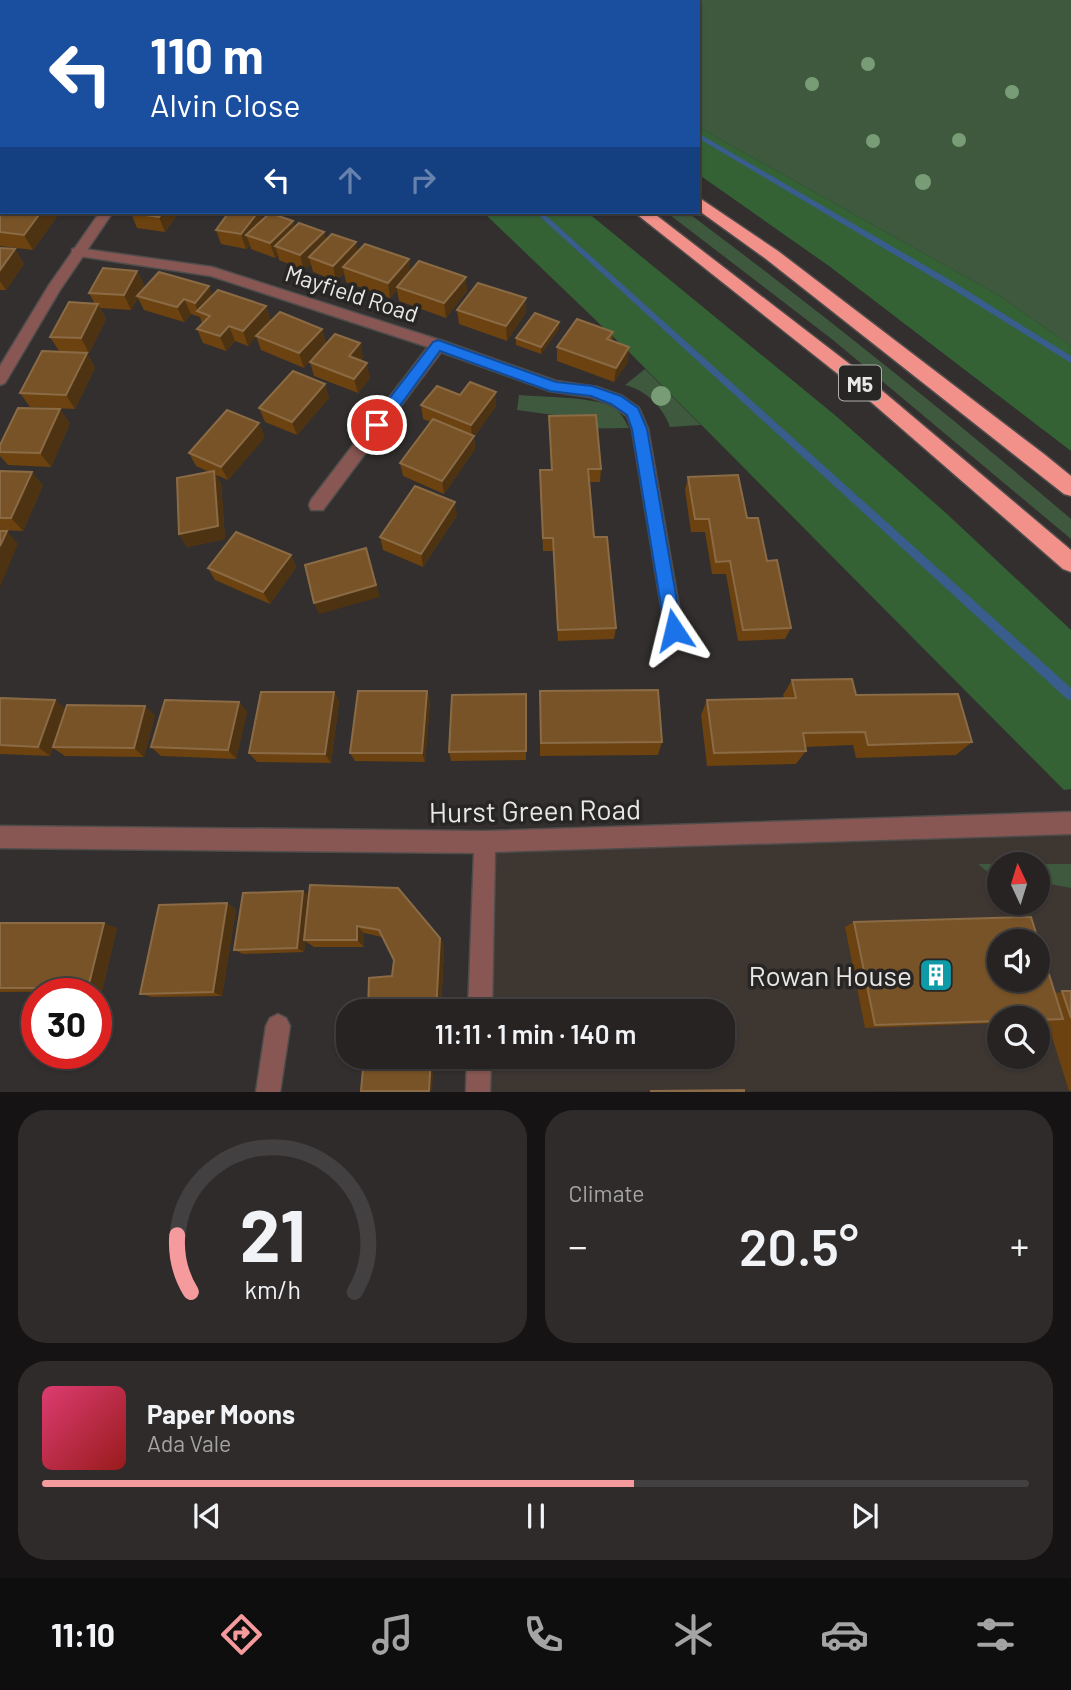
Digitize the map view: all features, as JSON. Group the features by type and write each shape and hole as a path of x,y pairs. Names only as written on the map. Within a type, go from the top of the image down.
{"highway":[{"name":"M5","path":"700,203 816,289 1071,488"},
{"name":"M5","path":"645,214 854,377 1071,564"}],"street":[{"path":"0,379 77,252 105,214"},
{"name":"Mayfield Road","path":"77,252 212,272 438,345 555,387 592,391 616,400 633,412 640,429 674,630"},
{"path":"317,505 438,345"},
{"name":"Hurst Green Road","path":"0,836 485,842 1071,823"},
{"path":"480,999 485,842"},
{"path":"268,1091 278,1026"},
{"path":"478,1091 479,1069"}],"shaded area":[{"path":"1071,823 1071,1091 478,1092 479,1069 735,1069 735,999 480,999 485,842"}],"green space":[{"path":"700,0 1071,0 1071,346 998,295 700,128"},
{"path":"700,128 998,295 1071,346 1071,451 829,266 700,175"},
{"path":"485,214 589,214 836,416 947,514 1071,630 1071,789 1064,790 630,353"},
{"path":"669,214 690,214 929,401 1071,519 1071,539 833,340"},
{"path":"645,369 701,425 670,427 653,400 625,385"},
{"path":"519,395 581,399 604,404 618,411 629,428 564,429 561,416 517,410"},
{"path":"978,864 987,864 987,872"},
{"path":"1050,864 1071,864 1071,888 1050,884"}],"building":[{"path":"0,214 40,214 24,235 0,232"},
{"path":"138,214 161,214 159,217"},
{"path":"228,214 256,214 241,234 216,230"},
{"path":"269,214 293,221 270,243 246,235"},
{"path":"299,223 324,232 300,255 275,246"},
{"path":"332,234 356,242 333,266 309,257"},
{"path":"365,244 409,259 388,283 343,267"},
{"path":"0,248 15,249 0,270"},
{"path":"419,261 466,277 444,303 397,287"},
{"path":"103,268 137,271 124,295 89,293"},
{"path":"159,272 209,286 195,303 184,299 177,307 137,296"},
{"path":"478,283 526,298 506,326 457,310"},
{"path":"218,290 266,306 243,331 229,326 220,336 197,329 210,316 197,311"},
{"path":"69,302 98,304 81,338 50,337"},
{"path":"280,312 322,329 299,353 256,336"},
{"path":"535,313 559,322 541,347 516,338"},
{"path":"577,319 613,332 607,339 629,347 616,368 557,347"},
{"path":"335,334 360,343 349,356 367,363 354,379 310,362"},
{"path":"42,351 87,353 66,395 20,393"},
{"path":"293,371 325,384 292,422 259,408"},
{"path":"470,382 496,392 471,425 421,405 437,386 460,395"},
{"path":"18,408 60,409 40,453 0,452 0,445"},
{"path":"227,410 259,423 221,467 189,453"},
{"path":"596,415 601,469 588,469 594,537 607,537 616,628 558,630 553,538 543,538 540,470 552,470 549,416"},
{"path":"433,419 474,436 442,481 400,463"},
{"path":"0,471 32,472 11,518 0,518"},
{"path":"214,471 218,526 179,534 177,478"},
{"path":"738,475 747,518 758,518 767,561 777,560 791,628 743,630 730,561 716,562 709,519 695,519 688,477"},
{"path":"415,486 455,502 421,554 380,537"},
{"path":"0,531 7,531 0,546"},
{"path":"236,532 291,555 263,592 208,568"},
{"path":"366,548 376,585 314,603 305,565"},
{"path":"852,679 856,695 958,694 972,742 868,745 865,732 803,733 806,751 714,753 707,700 796,698 792,680"},
{"path":"658,690 662,742 541,743 540,691"},
{"path":"358,691 427,691 422,753 350,753"},
{"path":"261,692 334,692 325,754 249,753"},
{"path":"526,694 526,751 449,752 452,695"},
{"path":"0,698 55,700 38,747 0,745"},
{"path":"165,700 239,702 228,750 151,747"},
{"path":"67,705 145,706 134,748 53,747"},
{"path":"310,885 398,888 440,938 437,999 368,999 369,978 392,976 394,960 379,930 357,926 357,940 304,940"},
{"path":"303,891 297,948 234,950 243,893"},
{"path":"227,903 213,992 140,994 159,905"},
{"path":"1031,917 1035,929 987,929 987,992 1050,992 1050,978 1063,1019 1050,1020 1050,1006 987,1006 987,1021 875,1025 854,922"},
{"path":"0,923 104,923 90,978 21,978 21,988 0,988"},
{"path":"1062,991 1071,991 1071,1018"},
{"path":"363,1069 430,1069 429,1091 361,1091"},
{"path":"744,1090 744,1091 650,1091"}],"waterway":[{"path":"700,136 952,285 1071,360"},
{"path":"540,214 1071,695"}],"place":[{"name":"Rowan House","path":"936,975"}],"route":[{"path":"377,425 438,345 555,387 592,391 616,400 633,412 640,429 674,630"}]}
